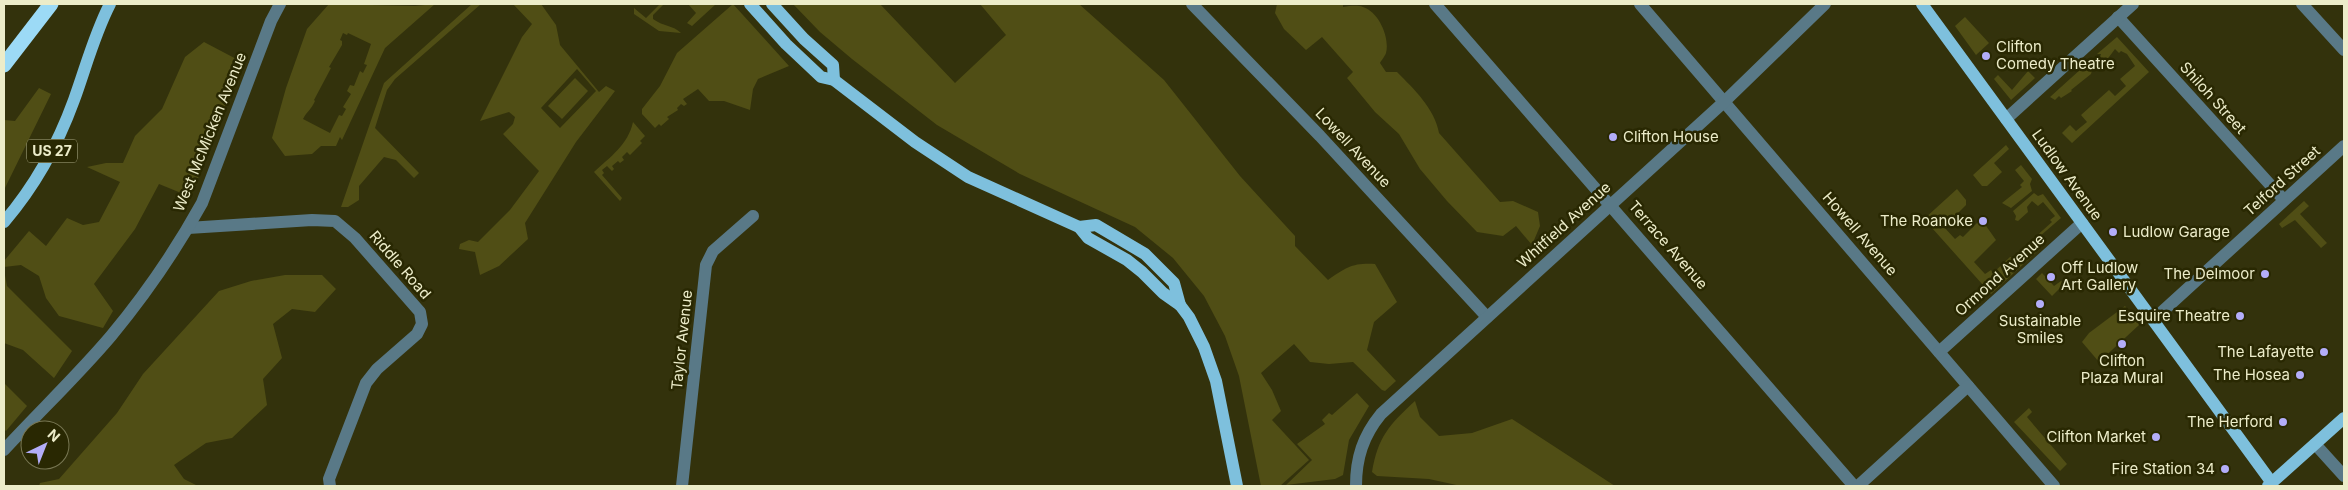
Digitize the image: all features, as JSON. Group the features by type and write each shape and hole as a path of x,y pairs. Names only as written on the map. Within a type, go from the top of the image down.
{"highway":[{"path":"4,65 51,4"}],"main road":[{"name":"US 27","path":"4,222 47,160 63,129 92,42 110,4"},
{"path":"750,4 786,44 821,77 834,80 915,142 968,177 1079,227 1096,225 1145,254 1174,282 1180,305 1197,331 1211,366 1237,486"},
{"path":"772,4 798,33 833,65 834,80"},
{"name":"Ludlow Avenue","path":"1922,4 2154,320 2271,485"},
{"path":"2271,485 2344,418"}],"street":[{"name":"West McMicken Avenue","path":"4,450 110,337 133,308 188,228 202,203 271,21 280,4"},
{"name":"Lowell Avenue","path":"1192,4 1320,136 1487,317"},
{"name":"Terrace Avenue","path":"1435,4 1856,486"},
{"name":"Howell Avenue","path":"1640,4 2054,486"},
{"name":"Whitfield Avenue","path":"1356,486 1358,456 1365,436 1373,424 1487,317 1725,101 1824,4"},
{"path":"2006,119 2133,4"},
{"path":"2302,4 2344,50"},
{"name":"Shiloh Street","path":"2118,17 2284,200"},
{"name":"Telford Street","path":"2154,320 2344,146"},
{"name":"Taylor Avenue","path":"682,486 706,265 713,251 752,216"},
{"name":"Riddle Road","path":"188,228 312,220 335,221 355,238 420,312 422,324 417,334 377,369 366,383 327,484"},
{"name":"Ormond Avenue","path":"1939,352 2082,223"},
{"path":"1856,486 1968,386"},
{"path":"2315,444 2344,476"}],"shaded area":[{"path":"329,4 415,6 435,4 385,48 342,140 340,137 336,146 321,146 312,154 285,156 272,138 286,88 307,29","holes":["343,33 347,35 348,33 371,44 364,64 367,65 363,73 360,71 354,86 350,85 347,91 351,94 343,107 346,109 342,116 339,115 330,133 303,119 314,104 314,100 331,68 329,67 342,45 340,40"]},
{"path":"472,4 481,4 395,79 387,90 375,128 419,173 414,178 396,160 384,157 359,186 359,200 348,207 341,207 384,83"},
{"path":"513,4 541,4 556,25 560,45 599,92 606,86 615,91 576,142 525,223 528,239 499,266 480,275 475,252 459,249 460,244 469,240 478,242 510,210 539,171 503,134 513,124 515,117 509,112 480,121 522,37 532,24","holes":["577,69 596,91 560,128 541,108"]},
{"path":"660,4 664,4 653,15 653,19 681,33 659,31 634,14 634,8 646,18"},
{"path":"688,4 716,4 692,26 687,23 696,13"},
{"path":"733,4 789,66 758,79 753,89 750,110 724,101 709,101 698,89 683,99 687,104 684,106 681,104 677,108 678,110 667,117 669,119 661,126 659,124 655,128 642,114 642,109 660,86 677,53"},
{"path":"793,4 880,4 955,83 1006,35 980,4 1079,4 1164,80 1240,176 1295,236 1295,246 1328,280 1350,267 1361,264 1375,264 1397,302 1374,322 1367,350 1396,381 1385,391 1382,390 1353,362 1329,364 1310,362 1294,344 1261,373 1272,390 1281,411 1272,420 1309,460 1280,486 1261,486 1239,376 1225,336 1204,296 1173,258 1135,227 1020,174 937,125 852,59 820,32"},
{"path":"1277,4 1343,4 1343,7 1363,7 1374,14 1385,33 1386,53 1380,63 1386,72 1397,72 1417,92 1433,116 1439,133 1500,202 1513,201 1538,212 1540,226 1532,245 1516,226 1503,236 1477,232 1420,169 1399,134 1375,112 1347,78 1353,72 1322,37 1306,50 1284,29 1275,13"},
{"path":"1965,17 1989,43 1976,55 1955,26"},
{"path":"2117,37 2149,72 2072,143 2062,133 2070,125 2076,131 2087,122 2081,115 2109,90 2115,96 2126,86 2120,79 2135,66 2127,54 2121,51 2119,53 2115,49 2106,61 2100,57 2101,54 2097,54"},
{"path":"204,42 242,62 191,197 159,184 135,229 94,284 113,311 103,328 59,316 46,298 39,276 21,265 4,267 4,261 29,231 46,246 67,218 83,225 99,222 120,182 87,167 106,163 123,163 135,136 162,109 185,57"},
{"path":"2092,59 2098,62 2093,67 2091,74 2061,98 2059,96 2055,100 2050,97"},
{"path":"2028,71 2035,78 2011,100 1994,79 1998,75 2012,90"},
{"path":"575,78 588,91 562,119 548,106"},
{"path":"39,88 51,94 4,190 4,120 15,121"},
{"path":"633,122 645,136 640,141 642,143 630,155 627,152 622,157 624,160 620,163 618,161 612,166 614,169 612,171 607,166 602,170 604,173 602,175 622,198 620,201 594,172 623,144"},
{"path":"2006,145 2009,149 1994,163 2002,172 1987,186 1982,186 1973,175"},
{"path":"2021,165 2032,179 2030,184 2032,191 2011,208 2002,203 2022,187 2020,185 2024,181 2015,170"},
{"path":"1957,189 1966,200 1966,205 1944,227 1955,239 1960,235 1963,237 1979,221 1984,223 1996,240 1974,262 1985,274 1991,270 1993,273 2010,257 2014,258 2030,242 2034,242 2040,249 1991,294 1924,219"},
{"path":"2034,193 2038,196 2043,194 2061,218 2039,237 2033,239 2052,222 2050,220 2055,216 2043,202 2038,206 2032,201 2027,207 2028,212 2018,221 2015,220 2016,216 2013,211"},
{"path":"2304,201 2309,206 2300,214 2327,243 2321,248 2295,220 2282,228 2279,224"},
{"path":"4,270 7,286 72,351 54,378 23,350 4,343"},
{"path":"2042,273 2054,286 2061,281 2065,283 2052,296 2036,279"},
{"path":"285,275 322,275 336,289 315,312 292,309 273,324 282,358 263,379 267,405 232,438 206,443 174,465 184,479 198,486 39,486 40,483 59,479 67,470 70,470 70,466 117,413 143,374 219,291 251,281"},
{"path":"2125,306 2139,325 2099,362 2082,342 2089,333"},
{"path":"4,383 27,406 6,431 4,429"},
{"path":"1357,393 1369,406 1349,440 1343,475 1335,479 1286,485 1312,460 1297,444 1325,424 1322,420 1329,413 1332,415"},
{"path":"1415,401 1420,417 1439,436 1472,433 1512,419 1615,486 1461,486 1429,479 1377,476 1372,472 1381,440 1398,417"},
{"path":"2029,408 2032,412 2027,417 2067,464 2060,471 2014,422"}],"place":[{"name":"Clifton Comedy Theatre","path":"1986,56"},
{"name":"Clifton House","path":"1613,137"},
{"name":"The Roanoke","path":"1983,221"},
{"name":"Ludlow Garage","path":"2113,232"},
{"name":"The Delmoor","path":"2265,274"},
{"name":"Off Ludlow Art Gallery","path":"2051,277"},
{"name":"Sustainable Smiles","path":"2040,304"},
{"name":"Esquire Theatre","path":"2240,316"},
{"name":"Clifton Plaza Mural","path":"2122,344"},
{"name":"The Lafayette","path":"2324,352"},
{"name":"The Hosea","path":"2300,375"},
{"name":"The Herford","path":"2283,422"},
{"name":"Clifton Market","path":"2156,437"},
{"name":"Fire Station 34","path":"2225,469"}]}
